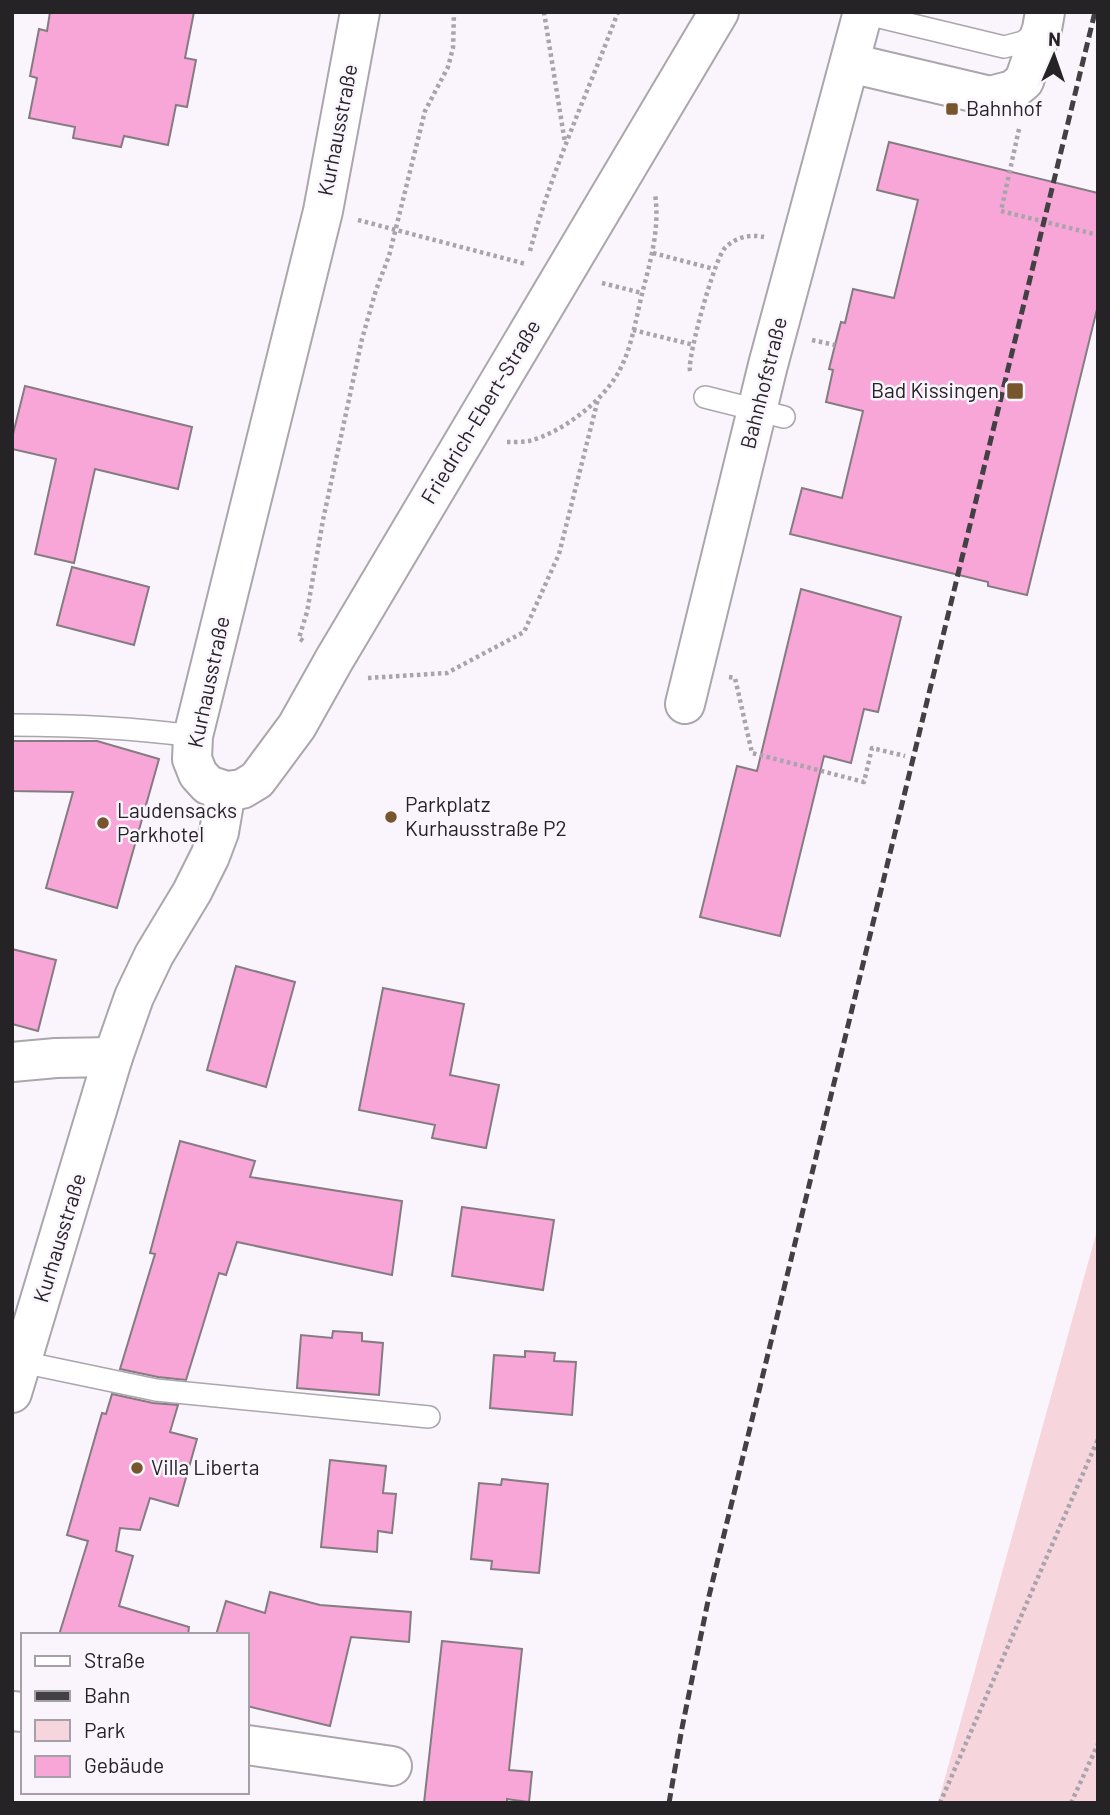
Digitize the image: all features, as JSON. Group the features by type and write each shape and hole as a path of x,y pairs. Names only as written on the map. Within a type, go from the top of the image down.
{"street":[{"name":"Kurhausstraße","path":"17,1377 24,1318 134,997 154,955 192,892 219,832 226,791 208,785 198,774 192,758 193,736 323,211 360,12"},
{"name":"Friedrich-Ebert-Straße","path":"226,791 242,789 257,780 297,726 719,12"},
{"name":"Bahnhofstraße","path":"690,687 770,414 799,246 830,176 850,63 863,13"},
{"path":"850,63 990,96 1013,90 1024,81 1044,21"},
{"path":"12,1062 113,1057"},
{"path":"248,1745 392,1766"}],"lane":[{"path":"863,13 1004,47 1023,42 1044,21"},
{"path":"705,397 770,414"},
{"path":"12,725 151,730 193,736"},
{"path":"17,1377 429,1417"}],"path":[{"path":"454,12 455,29 450,57 438,88 425,111 395,231 362,339 323,520 307,612 299,638 366,679 447,673 524,632 559,554 598,399"},
{"path":"544,12 565,143"},
{"path":"530,251 565,143 618,12"},
{"path":"1010,172 1001,211 1098,235"},
{"path":"355,220 517,262"},
{"path":"633,330 694,345 714,269 722,250 737,239 754,235 799,246"},
{"path":"472,428 495,443 527,441 551,433 573,419 598,399 618,374 628,350 653,253 714,269"},
{"path":"599,283 642,293"},
{"path":"690,687 735,678 752,753 863,782 872,748 905,756"},
{"path":"940,1803 1098,1439"},
{"path":"1071,1803 1098,1744"}],"green space":[{"path":"1098,1227 1098,1803 938,1803"}],"building":[{"path":"50,12 194,12 185,58 196,60 187,107 176,105 168,145 124,136 121,147 73,138 75,127 29,118 37,78 30,76 39,29 47,31"},
{"path":"889,142 1098,193 1098,305 1027,595 988,586 988,582 790,534 802,488 842,498 863,411 826,402 833,370 829,369 841,322 845,323 853,289 894,298 918,200 877,190"},
{"path":"25,386 192,427 178,489 95,469 74,563 35,554 56,459 12,449 12,438"},
{"path":"72,567 149,587 134,645 57,625"},
{"path":"801,589 901,617 878,712 864,709 851,763 824,756 780,936 700,917 737,766 757,771"},
{"name":"Laudensacks Parkhotel","path":"12,741 97,741 159,759 117,908 46,888 73,792 12,791"},
{"path":"12,949 56,960 38,1031 12,1024"},
{"path":"236,966 295,982 266,1087 207,1070"},
{"path":"383,988 464,1004 450,1075 499,1085 486,1148 432,1138 435,1125 359,1110"},
{"path":"180,1141 255,1161 250,1177 402,1201 392,1275 237,1242 226,1275 219,1273 186,1380 120,1369 155,1254 150,1253"},
{"path":"462,1207 554,1220 543,1290 452,1276"},
{"path":"333,1331 362,1333 362,1341 383,1343 379,1395 297,1388 301,1335 332,1338"},
{"path":"525,1351 555,1353 554,1361 576,1362 572,1415 490,1408 494,1355 525,1357"},
{"path":"112,1394 153,1403 178,1405 170,1432 197,1439 178,1506 150,1498 140,1530 120,1528 116,1551 133,1556 119,1606 189,1627 188,1633 60,1633 88,1541 67,1535 102,1413 106,1414"},
{"path":"330,1460 386,1466 383,1493 396,1494 392,1533 378,1531 377,1552 321,1547"},
{"path":"502,1479 548,1484 539,1573 491,1569 492,1561 471,1559 479,1483 501,1485"},
{"path":"270,1592 320,1605 411,1612 409,1642 351,1637 330,1726 248,1706 248,1633 217,1633 226,1601 265,1613"},
{"path":"442,1641 522,1649 509,1770 532,1772 529,1802 507,1799 507,1803 424,1803"}],"railway":[{"path":"669,1803 709,1596 1095,12"}],"place":[{"name":"Bahnhof","path":"952,109"},
{"name":"Bad Kissingen","path":"1015,391"},
{"name":"Parkplatz Kurhausstraße P2","path":"391,817"},
{"name":"Laudensacks Parkhotel","path":"103,823"},
{"name":"Villa Liberta","path":"137,1468"}]}
